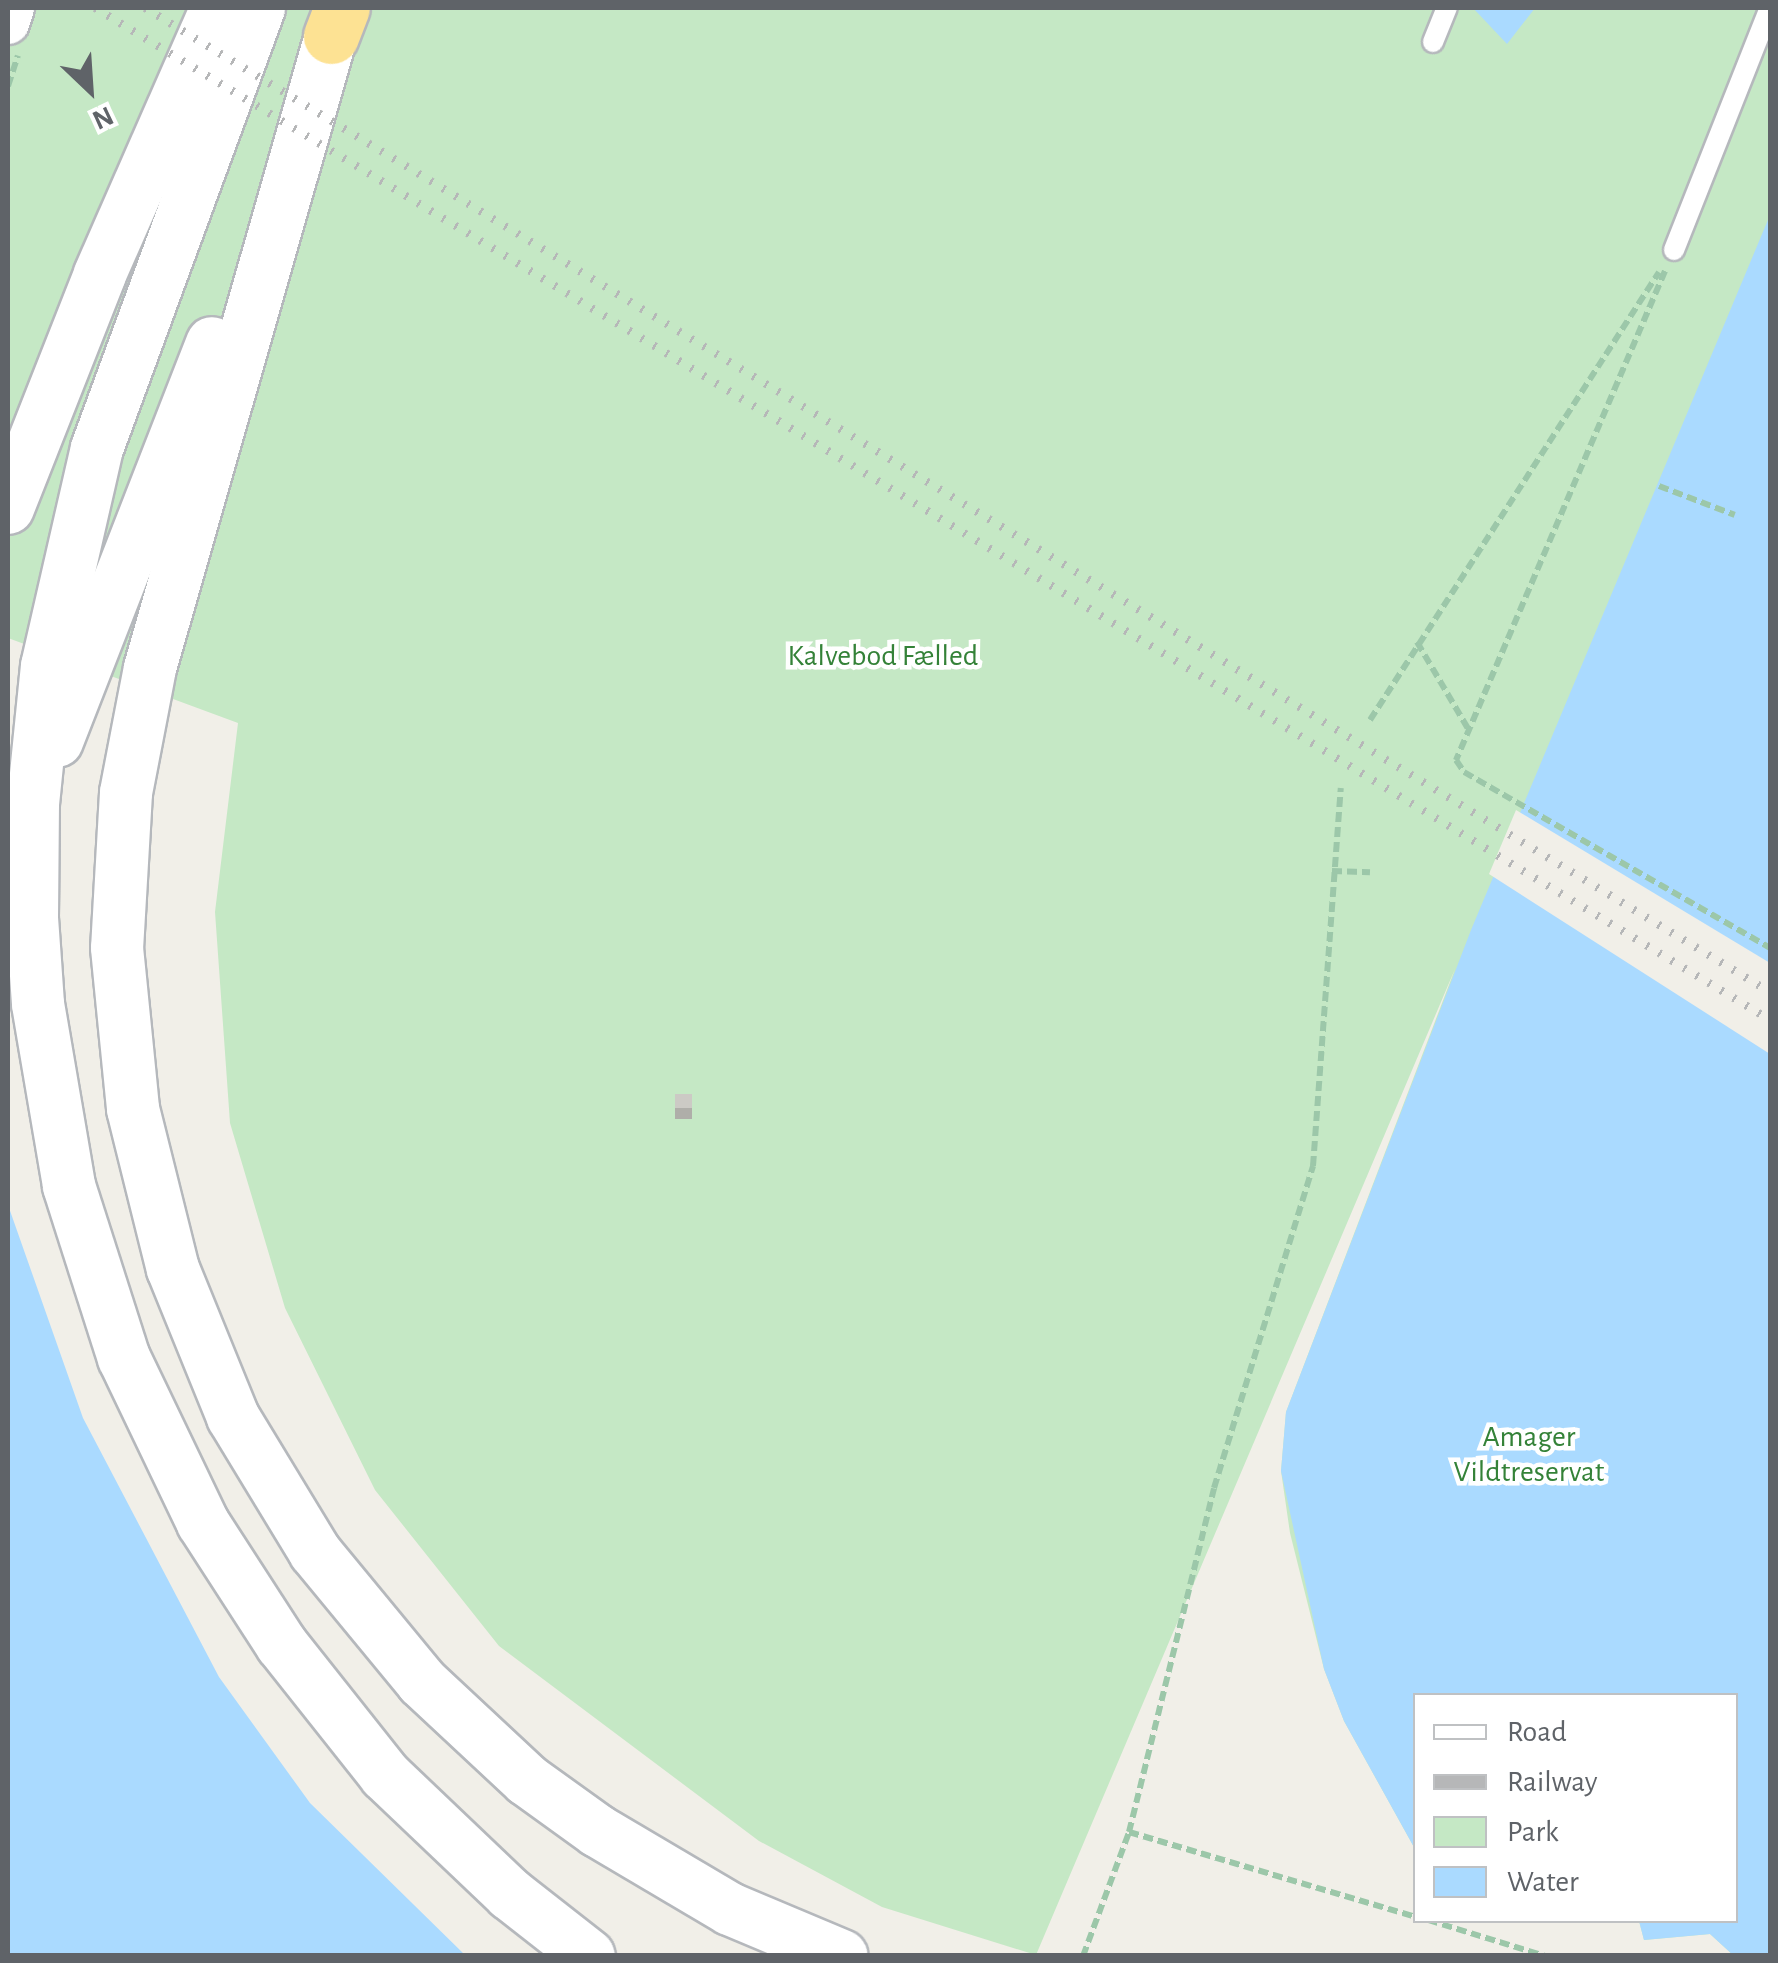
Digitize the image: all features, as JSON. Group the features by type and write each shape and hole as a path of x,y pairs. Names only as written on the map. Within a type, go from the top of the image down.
{"street":[{"path":"8,23 12,8"},
{"path":"8,508 100,274 217,8"},
{"path":"259,8 97,448 60,593 33,802 38,1004 69,1186 124,1358 188,1490 282,1645 385,1775 510,1894 589,1956"},
{"path":"8,868 336,22"},
{"path":"336,22 150,668 126,794 119,966 134,1109 172,1270 233,1417 315,1552 422,1682 527,1780 598,1830 730,1909 842,1956"}],"lane":[{"path":"1433,42 1447,8"},
{"path":"1674,250 1770,8"}],"path":[{"path":"1370,720 1674,250"},
{"path":"1674,250 1456,760 1464,772 1770,948"},
{"path":"1660,486 1735,515"},
{"path":"1418,642 1470,734"},
{"path":"1083,1956 1129,1832 1245,1374 1313,1166 1340,788"},
{"path":"1332,870 1370,872"},
{"path":"1129,1832 1413,1916"},
{"path":"1438,1923 1546,1956"}],"green space":[{"name":"Kalvebod Fælled","path":"8,8 1770,8 1770,1955 1733,1955 1710,1934 1644,1940 1640,1923 1738,1923 1738,1693 1413,1693 1413,1845 1344,1721 1324,1669 1290,1533 1281,1471 1286,1412 1455,969 1036,1955 882,1907 759,1841 499,1646 375,1490 285,1308 230,1123 215,912 238,723 8,638"}],"water":[{"path":"1473,8 1535,8 1507,44"},
{"name":"Amager Vildtreservat","path":"1770,215 1770,1955 1733,1955 1710,1934 1644,1940 1640,1923 1738,1923 1738,1693 1413,1693 1413,1845 1344,1721 1324,1669 1281,1471 1286,1412 1471,930"},
{"path":"8,1205 83,1418 219,1677 310,1803 465,1955 8,1955"}],"pier":[{"path":"1516,810 1770,963 1770,1054 1489,874"}],"building":[{"path":"675,1094 692,1094 692,1108 675,1108"}],"railway":[{"path":"95,8 1770,1020"},
{"path":"145,8 1770,992"}]}
